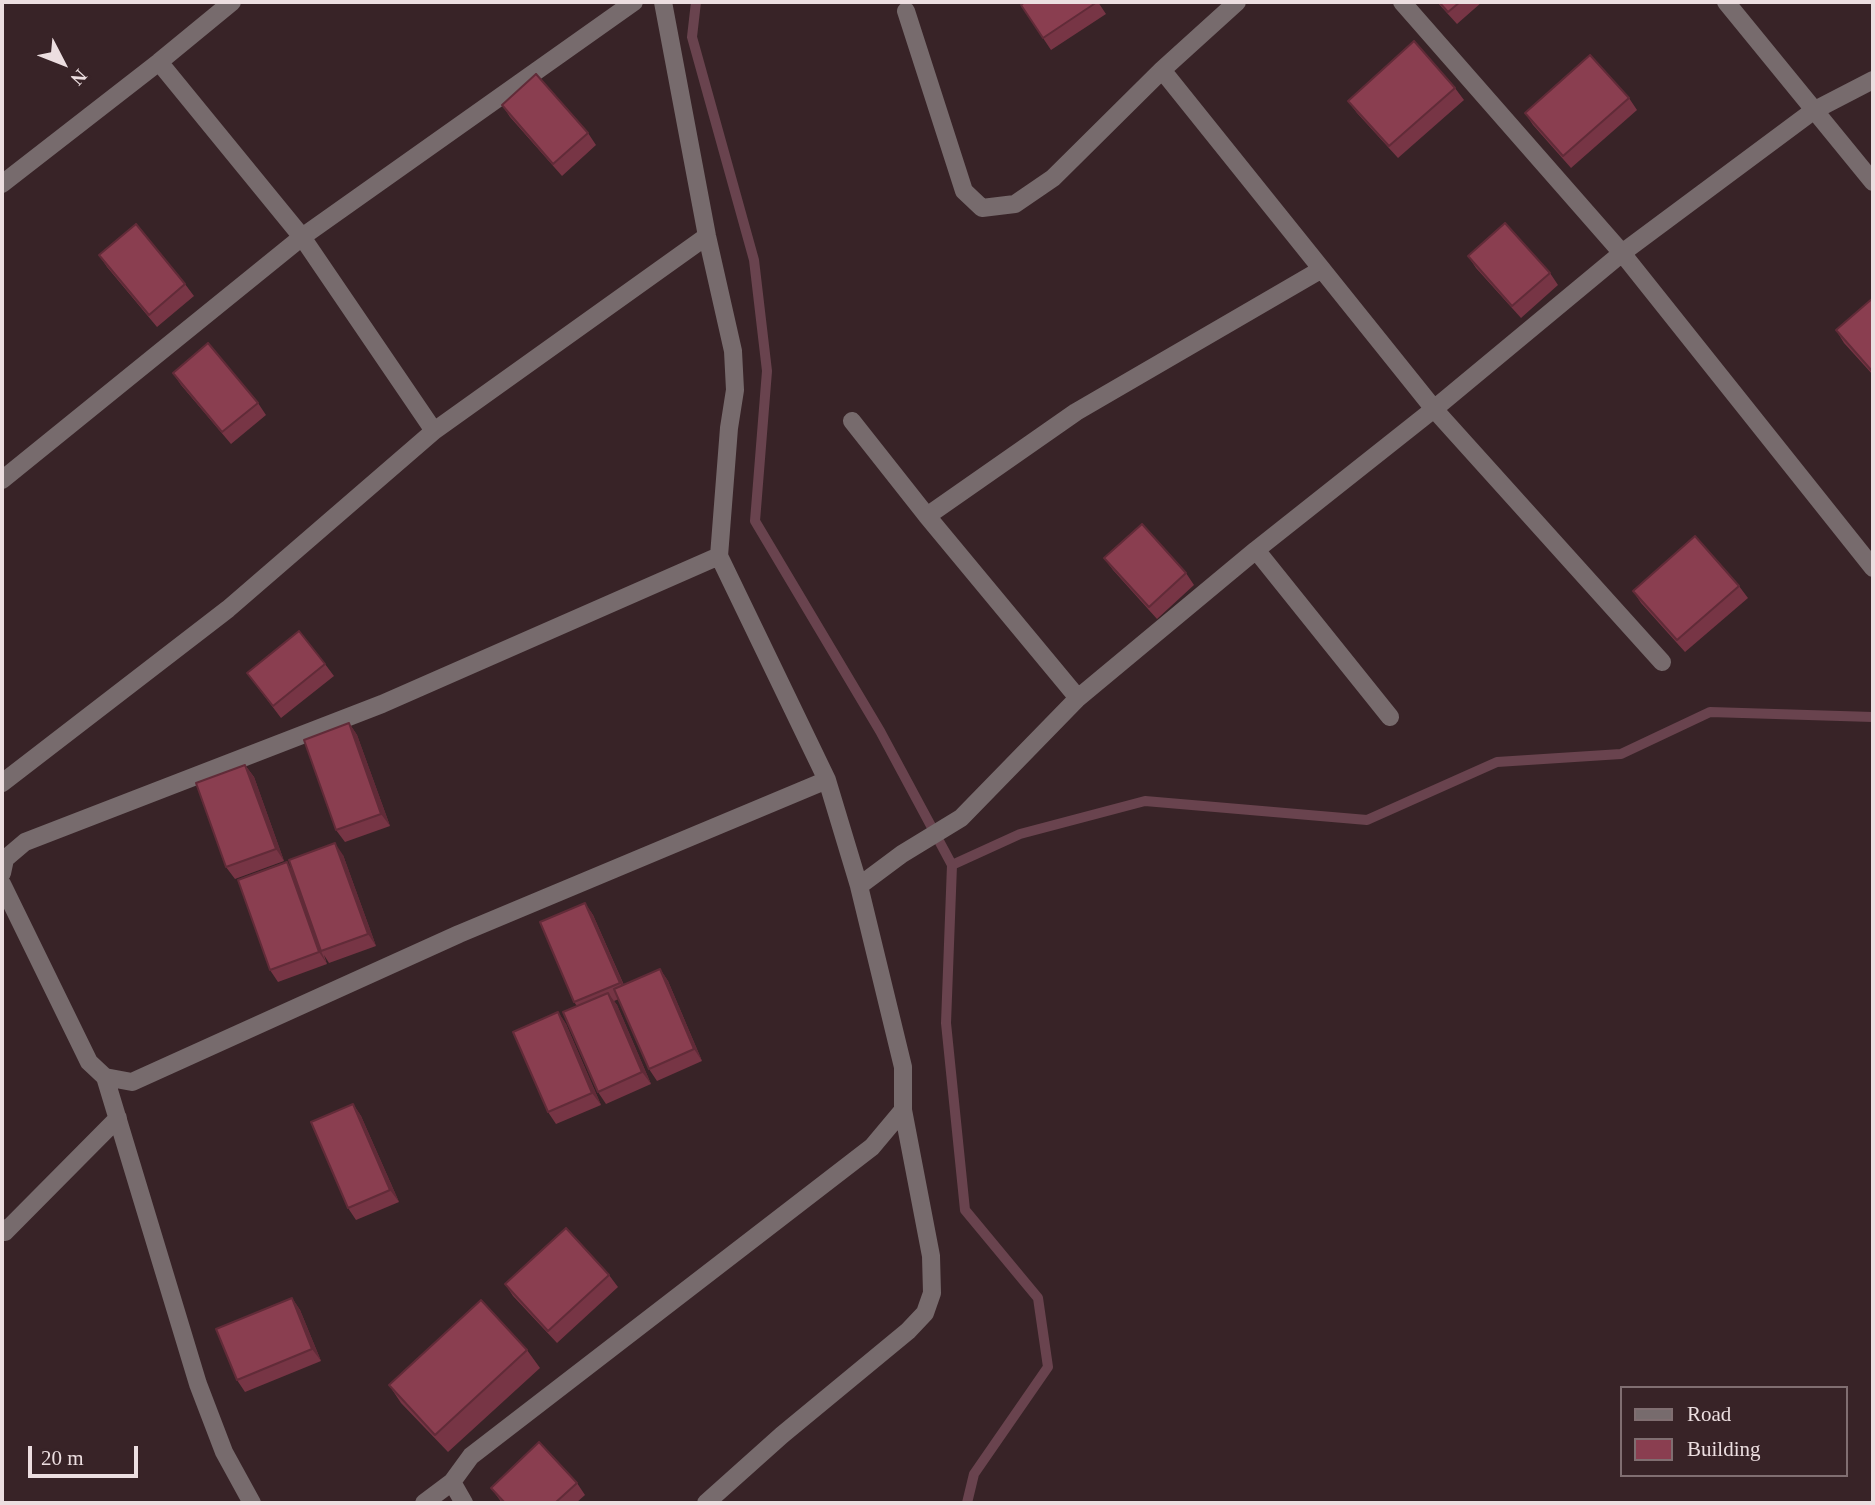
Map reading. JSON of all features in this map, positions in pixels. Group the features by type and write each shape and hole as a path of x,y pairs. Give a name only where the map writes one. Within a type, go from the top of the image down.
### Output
{"street":[{"path":"2,184 232,2"},
{"path":"2,480 302,237 634,2"},
{"path":"663,2 707,236 733,351 735,390 729,428 719,556 827,780 859,886 903,1067 903,1110 931,1256 932,1293 925,1313 908,1331 782,1435 706,1503"},
{"path":"906,11 964,191 982,208 1015,204 1053,178 1237,2"},
{"path":"1402,2 1622,253 1873,568"},
{"path":"1726,2 1873,182"},
{"path":"159,62 302,237 435,431"},
{"path":"1162,71 1434,409 1662,662"},
{"path":"859,886 902,854 961,818 1078,698 1622,253 1813,111 1873,80"},
{"path":"2,783 228,609 435,431 707,236"},
{"path":"927,516 1076,411 1322,269"},
{"path":"852,421 1078,698"},
{"path":"1256,550 1390,717"},
{"path":"2,873 5,859 24,842 382,704 719,556"},
{"path":"2,884 89,1062 106,1077 132,1082 459,934 827,780"},
{"path":"106,1077 198,1384 224,1452 252,1503"},
{"path":"424,1503 452,1482 471,1456 872,1147 903,1110"},
{"path":"2,1228 5,1232 118,1118"},
{"path":"452,1482 464,1503"}],"building":[{"path":"1025,2 1097,2 1043,38 1021,5"},
{"path":"1439,2 1460,2 1448,12"},
{"path":"1414,41 1455,88 1389,146 1348,101"},
{"path":"1590,55 1629,98 1563,156 1525,113"},
{"path":"536,74 588,133 553,164 502,105"},
{"path":"1505,223 1550,273 1512,306 1468,256"},
{"path":"136,224 185,284 149,315 99,255"},
{"path":"1873,298 1873,370 1872,371 1836,330"},
{"path":"208,343 258,403 222,432 173,373"},
{"path":"1142,524 1186,573 1149,607 1104,558"},
{"path":"1695,536 1739,586 1677,640 1633,591"},
{"path":"299,631 325,664 273,706 247,673"},
{"path":"349,723 381,814 336,830 304,740"},
{"path":"245,765 276,849 226,867 196,783"},
{"path":"335,843 368,934 321,951 289,860"},
{"path":"287,862 319,952 270,970 238,880"},
{"path":"585,903 620,983 574,1002 540,922"},
{"path":"660,969 694,1049 649,1069 614,989"},
{"path":"608,993 642,1072 598,1092 563,1012"},
{"path":"558,1012 592,1093 548,1112 513,1032"},
{"path":"353,1104 390,1190 348,1208 311,1122"},
{"path":"566,1228 609,1275 548,1331 505,1284"},
{"path":"292,1298 312,1349 237,1380 216,1329"},
{"path":"481,1300 527,1350 435,1435 389,1385"},
{"path":"539,1442 577,1483 555,1503 505,1503 491,1488"}],"waterway":[{"path":"696,2 692,37 754,260 767,371 755,521 880,731 952,865 946,1023 965,1210 1038,1298 1048,1367 974,1474 967,1503"},
{"path":"952,865 1020,834 1145,801 1367,820 1497,762 1621,754 1710,712 1873,717"}]}
